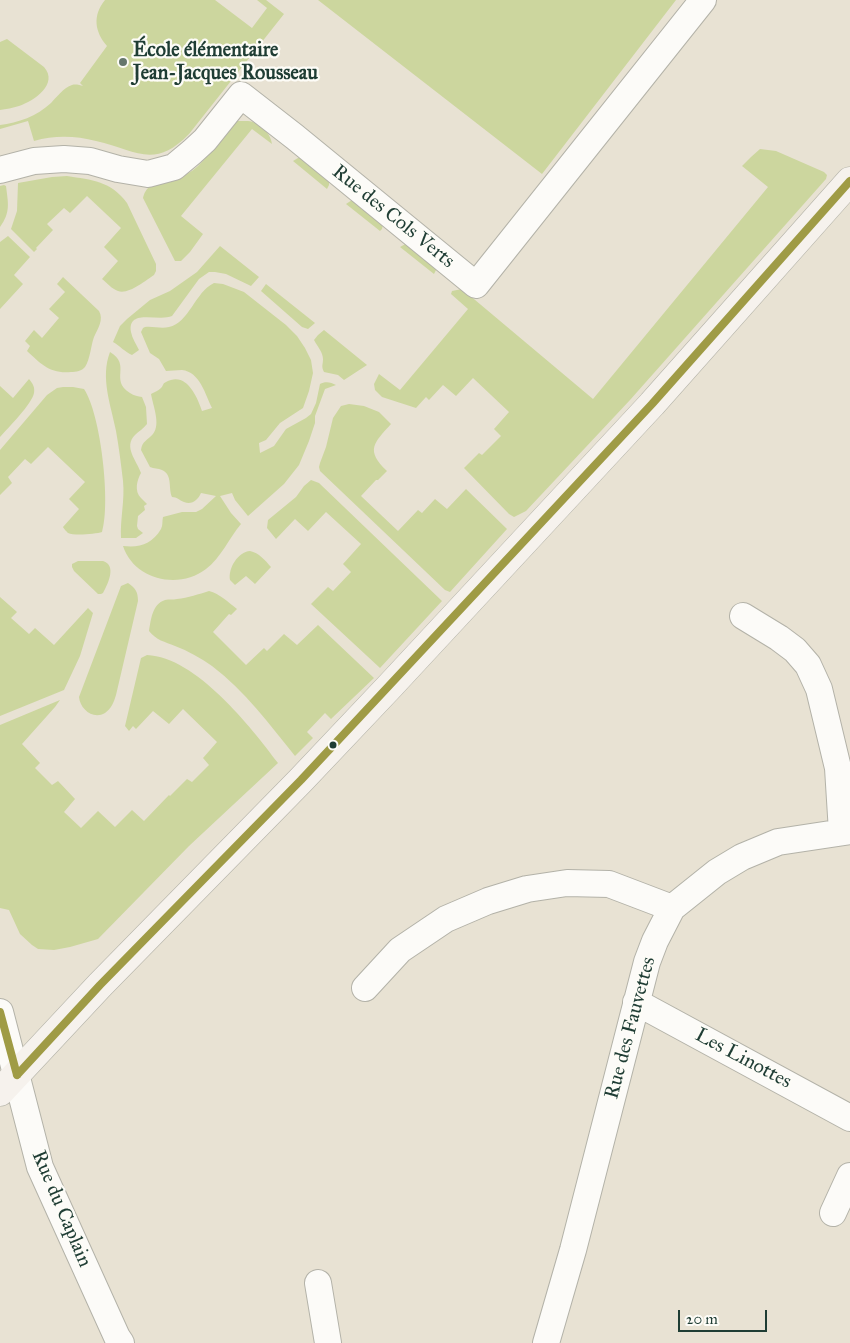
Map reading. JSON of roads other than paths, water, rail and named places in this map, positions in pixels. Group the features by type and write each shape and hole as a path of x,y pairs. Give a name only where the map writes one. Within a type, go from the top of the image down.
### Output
{"main road":[{"path":"8,1083 100,985 308,772 578,484 652,404 850,181"}],"street":[{"name":"Rue des Cols Verts","path":"0,170 34,161 64,159 90,161 118,169 148,174 174,167 205,140 241,95 476,285 704,0"},
{"path":"743,616 795,650 808,665 816,681 838,768 846,831"},
{"name":"Rue des Fauvettes","path":"546,1343 573,1250 647,962 655,941 672,908 717,872 742,857 778,842 846,831"},
{"path":"365,988 400,950 446,919 488,901 527,889 567,883 609,884 672,908"},
{"name":"Les Linottes","path":"636,1002 846,1114 850,1118"},
{"name":"Rue du Caplain","path":"0,1012 8,1083 40,1168 117,1337 122,1343"},
{"path":"833,1214 850,1176"},
{"path":"318,1283 328,1343"}],"place":[{"name":"École élémentaire Jean-Jacques Rousseau","path":"123,62"}]}
